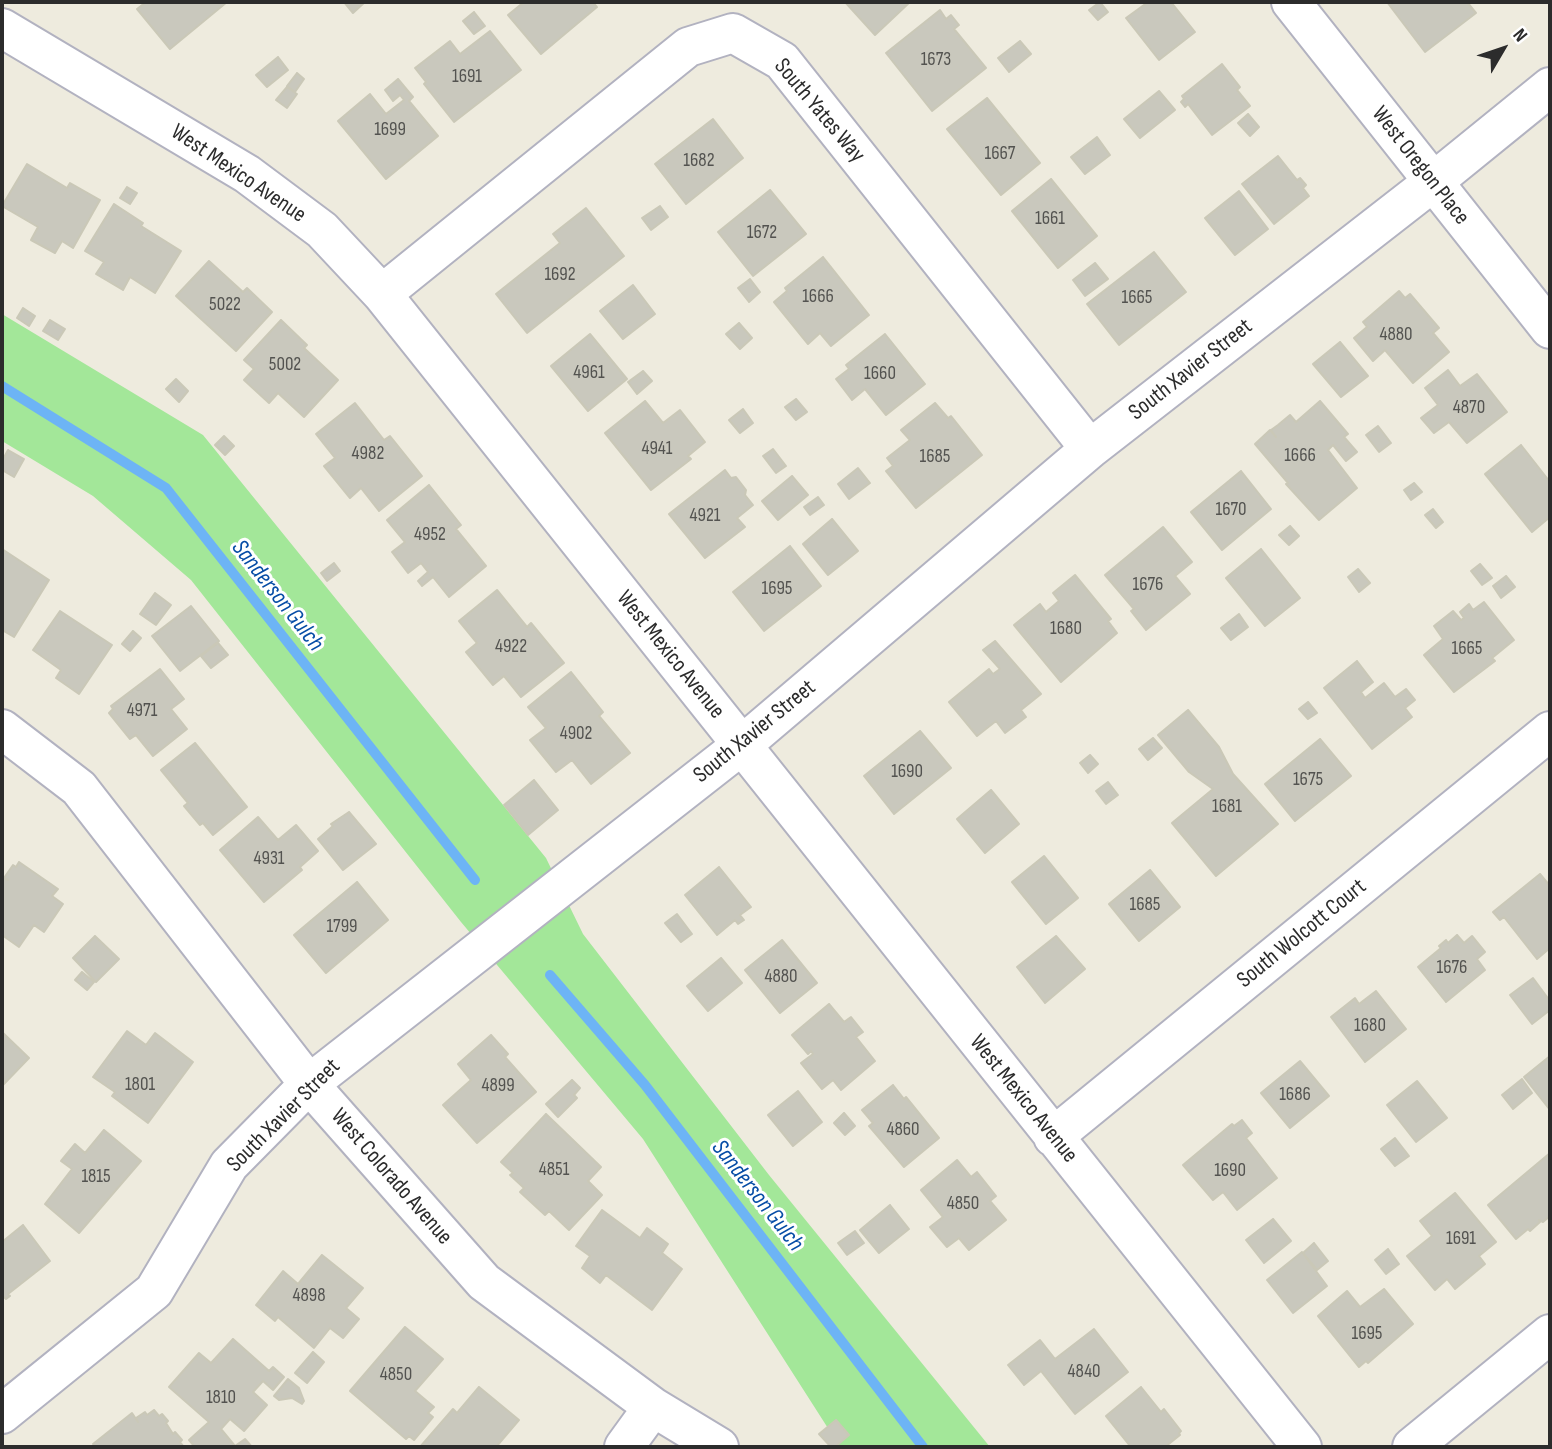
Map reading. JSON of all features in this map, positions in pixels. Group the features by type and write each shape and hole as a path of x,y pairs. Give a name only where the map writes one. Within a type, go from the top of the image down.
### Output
{"street":[{"path":"2,10 12,2"},
{"name":"West Oregon Place","path":"1291,2 1550,329"},
{"name":"West Mexico Avenue","path":"2,28 247,174 322,230 382,294 1302,1447"},
{"name":"South Yates Way","path":"382,294 688,47 733,33 782,61 1090,449"},
{"name":"South Xavier Street","path":"2,1414 153,1291 229,1165 309,1084 742,745 1090,449 1433,182 1550,87"},
{"name":"West Colorado Avenue","path":"2,729 79,788 309,1084 484,1282 653,1407 719,1447"},
{"name":"South Wolcott Court","path":"1053,1137 1550,731"},
{"path":"1412,1447 1550,1334"},
{"path":"624,1447 653,1407"}],"green space":[{"path":"2,314 203,435 546,858 583,934 769,1175 990,1447 840,1447 643,1139 461,922 191,580 93,496 2,441"}],"building":[{"path":"146,2 227,2 170,49 137,9"},
{"path":"344,2 365,2 353,13"},
{"path":"524,2 593,2 597,7 541,54 508,15"},
{"path":"845,2 910,2 875,35"},
{"path":"1100,2 1108,12 1098,20 1089,10"},
{"path":"1148,2 1171,2 1195,32 1159,60 1126,18"},
{"path":"1387,2 1467,2 1476,13 1425,52"},
{"path":"940,10 946,19 951,15 959,25 954,29 986,68 932,111 886,53"},
{"path":"474,12 485,26 474,34 463,21"},
{"path":"490,31 521,70 454,122 415,68 450,41 460,54"},
{"path":"1020,41 1031,54 1009,72 998,58"},
{"path":"278,57 288,70 267,87 256,75"},
{"path":"1222,64 1240,87 1237,90 1250,106 1212,135 1188,104 1185,107 1181,102 1184,99 1182,96"},
{"path":"297,73 304,79 295,92 287,86"},
{"path":"398,79 413,97 409,101 438,136 386,179 338,121 370,94 386,114 404,100 400,95 393,101 385,90"},
{"path":"287,87 297,94 287,108 276,100"},
{"path":"1159,91 1175,110 1140,138 1124,119"},
{"path":"987,98 1040,163 1001,195 947,129"},
{"path":"1248,114 1259,127 1250,136 1238,123"},
{"path":"713,119 743,158 686,204 655,164"},
{"path":"1097,137 1110,155 1085,174 1071,157"},
{"path":"1278,156 1297,180 1300,178 1306,185 1303,188 1309,196 1274,224 1242,184"},
{"path":"27,164 67,188 70,183 100,200 73,248 62,241 55,253 31,240 38,227 2,206"},
{"path":"1051,179 1097,236 1058,268 1012,211"},
{"path":"127,187 137,193 130,204 120,198"},
{"path":"770,190 806,234 753,276 718,232"},
{"path":"1239,191 1268,229 1235,255 1205,218"},
{"path":"114,204 143,223 141,226 181,251 155,293 130,277 123,290 96,274 104,262 85,251"},
{"path":"660,206 668,217 651,230 642,218"},
{"path":"586,208 624,256 527,333 496,294 560,243 553,234"},
{"path":"1154,252 1186,292 1119,345 1087,304"},
{"path":"823,257 869,315 831,346 820,333 808,344 774,302 787,291 785,288"},
{"path":"209,261 243,292 247,288 272,312 236,351 176,296"},
{"path":"1095,263 1108,279 1085,296 1073,280"},
{"path":"750,279 760,292 749,302 738,288"},
{"path":"633,285 655,314 623,339 600,311"},
{"path":"1399,291 1405,298 1410,294 1439,328 1433,333 1449,352 1413,383 1385,350 1373,361 1354,338 1367,327 1363,322"},
{"path":"23,308 35,316 29,326 17,318"},
{"path":"50,320 65,329 58,340 43,331"},
{"path":"281,320 307,345 304,348 338,380 304,417 278,393 269,403 244,380 254,369 244,360"},
{"path":"739,323 752,338 740,349 726,334"},
{"path":"590,334 627,379 588,411 551,366"},
{"path":"885,334 925,384 886,415 865,389 852,400 836,379 849,369 846,365"},
{"path":"1340,342 1368,376 1341,397 1313,364"},
{"path":"1448,370 1460,386 1477,374 1507,412 1467,443 1449,422 1434,433 1421,418 1438,405 1425,388"},
{"path":"643,371 652,381 637,394 628,382"},
{"path":"176,379 188,391 179,402 166,389"},
{"path":"796,399 807,412 796,420 785,407"},
{"path":"645,401 663,423 680,410 705,442 688,456 691,459 651,490 605,433"},
{"path":"1320,401 1348,434 1344,437 1357,452 1346,461 1333,445 1328,450 1357,488 1319,520 1255,444 1270,430 1276,437 1271,430 1290,415 1296,422"},
{"path":"355,403 384,440 390,436 422,476 379,511 361,488 350,498 324,466 335,458 316,434"},
{"path":"935,403 948,418 951,416 982,455 916,508 886,471 893,466 887,458 910,440 901,430"},
{"path":"743,409 753,423 740,433 729,420"},
{"path":"1378,426 1391,443 1379,452 1366,435"},
{"path":"224,436 234,446 225,455 215,445"},
{"path":"1521,445 1550,482 1550,517 1532,532 1485,474"},
{"path":"773,449 786,466 776,473 763,456"},
{"path":"8,450 24,459 14,477 2,470 2,461"},
{"path":"858,468 870,483 849,499 838,484"},
{"path":"725,470 731,478 736,477 753,505 737,518 745,527 705,558 669,514"},
{"path":"1241,471 1271,509 1222,550 1191,512"},
{"path":"792,476 808,495 778,520 762,501"},
{"path":"1414,483 1422,492 1411,500 1404,490"},
{"path":"429,485 461,525 456,529 486,566 449,597 433,577 422,586 418,581 428,572 421,563 408,573 392,552 405,542 387,520"},
{"path":"818,497 824,505 810,515 804,507"},
{"path":"1433,509 1443,522 1436,528 1425,515"},
{"path":"832,519 858,551 828,575 803,544"},
{"path":"1290,526 1299,536 1289,545 1279,535"},
{"path":"1163,527 1192,562 1175,576 1190,594 1146,630 1131,611 1134,609 1105,575"},
{"path":"790,546 821,586 764,631 733,592"},
{"path":"2,549 49,580 14,637 2,630"},
{"path":"1261,549 1300,598 1265,626 1226,578"},
{"path":"334,563 340,571 327,581 321,573"},
{"path":"1480,564 1492,578 1482,585 1471,571"},
{"path":"1358,569 1370,583 1359,592 1348,577"},
{"path":"1075,575 1111,619 1108,621 1117,633 1061,682 1014,625 1040,604 1046,612 1059,601 1053,593"},
{"path":"1506,576 1515,587 1501,598 1493,586"},
{"path":"497,590 527,627 531,623 564,663 521,697 504,676 493,685 466,652 477,643 459,621"},
{"path":"155,593 171,605 156,625 140,614"},
{"path":"1484,602 1514,640 1492,658 1495,661 1454,692 1424,655 1443,639 1434,626 1453,611 1461,620 1464,618 1460,612 1469,604 1473,610"},
{"path":"191,606 219,641 180,671 152,636"},
{"path":"60,611 112,645 79,694 56,678 61,670 33,650"},
{"path":"1239,614 1248,627 1231,640 1221,628"},
{"path":"133,631 141,638 130,651 122,644"},
{"path":"995,641 1041,694 1021,710 1026,717 1005,733 996,721 977,736 949,702 989,669 993,674 1000,669 983,650"},
{"path":"218,643 228,655 211,668 201,656"},
{"path":"1357,661 1373,682 1361,692 1365,698 1384,683 1395,697 1406,689 1415,700 1405,708 1412,717 1372,749 1324,688"},
{"path":"160,669 184,699 171,709 187,729 153,756 136,735 130,739 109,713 113,709 111,706"},
{"path":"571,672 603,712 599,716 630,753 591,784 572,760 556,772 530,740 546,728 528,707"},
{"path":"1308,702 1317,713 1308,719 1299,709"},
{"path":"1188,710 1219,747 1233,774 1278,824 1216,876 1172,823 1213,789 1189,772 1158,735"},
{"path":"920,731 951,768 894,814 864,776"},
{"path":"1153,738 1162,748 1148,760 1139,749"},
{"path":"1320,739 1351,776 1295,821 1265,784"},
{"path":"195,743 247,807 213,835 203,823 200,825 184,806 188,803 161,770"},
{"path":"1090,755 1098,764 1088,773 1080,763"},
{"path":"534,780 558,810 528,835 504,805"},
{"path":"1108,782 1118,795 1106,804 1096,791"},
{"path":"991,790 1019,824 985,853 957,819"},
{"path":"349,812 376,844 343,870 318,839 333,826 331,824"},
{"path":"258,817 278,840 296,825 318,851 300,867 302,870 264,902 220,850"},
{"path":"1044,856 1078,898 1046,924 1012,882"},
{"path":"19,862 58,889 52,896 63,904 44,932 34,925 19,947 2,935 2,877 4,878 13,865 16,867"},
{"path":"719,867 751,907 740,915 744,920 738,924 735,920 717,935 685,895"},
{"path":"1150,870 1180,907 1139,941 1109,904"},
{"path":"1540,874 1550,886 1550,948 1537,959 1504,917 1500,920 1493,912"},
{"path":"357,882 388,920 326,973 294,935"},
{"path":"677,914 692,934 681,942 665,923"},
{"path":"1457,935 1464,943 1472,936 1485,952 1477,959 1485,970 1446,1002 1418,967 1441,948 1439,946 1446,940 1448,943"},
{"path":"95,936 119,959 96,982 73,958"},
{"path":"1056,936 1085,969 1045,1003 1017,967"},
{"path":"782,940 817,983 780,1013 745,970"},
{"path":"721,958 742,983 708,1011 687,986"},
{"path":"82,972 94,982 87,990 75,980"},
{"path":"1533,978 1550,1001 1550,1010 1532,1024 1510,995"},
{"path":"1376,991 1406,1029 1365,1062 1331,1017 1355,998 1359,1004"},
{"path":"829,1004 844,1022 851,1017 863,1032 856,1037 875,1061 841,1090 833,1080 822,1089 801,1063 813,1054 811,1051 808,1054 792,1035"},
{"path":"127,1031 146,1045 155,1033 193,1062 148,1123 112,1096 115,1092 93,1077"},
{"path":"2,1032 29,1058 2,1086"},
{"path":"491,1035 508,1054 505,1057 536,1092 477,1143 443,1105 471,1080 458,1064"},
{"path":"1550,1056 1550,1110 1524,1077"},
{"path":"1300,1061 1329,1096 1290,1128 1261,1093"},
{"path":"1522,1079 1532,1093 1513,1109 1502,1095"},
{"path":"572,1080 580,1088 574,1095 577,1098 558,1117 546,1104"},
{"path":"1417,1081 1447,1118 1416,1142 1387,1105"},
{"path":"893,1085 939,1138 904,1167 869,1126 873,1123 862,1110"},
{"path":"798,1091 822,1122 793,1146 768,1115"},
{"path":"844,1113 855,1126 845,1135 834,1123"},
{"path":"546,1114 601,1167 588,1181 602,1195 569,1230 549,1211 545,1215 520,1192 524,1188 501,1162"},
{"path":"1242,1120 1252,1133 1246,1138 1277,1178 1237,1210 1223,1192 1213,1200 1183,1165 1232,1124 1234,1126"},
{"path":"104,1130 141,1161 79,1233 45,1204 72,1169 61,1161 75,1144 85,1153"},
{"path":"1395,1138 1409,1156 1395,1166 1381,1149"},
{"path":"1550,1153 1550,1216 1543,1222 1539,1220 1530,1231 1528,1229 1516,1239 1488,1205"},
{"path":"957,1160 971,1177 977,1172 996,1196 990,1201 1006,1220 969,1250 959,1238 947,1247 930,1227 943,1217 921,1190"},
{"path":"1455,1193 1496,1242 1479,1256 1485,1264 1455,1289 1447,1279 1435,1290 1407,1256 1432,1236 1420,1221"},
{"path":"890,1205 909,1229 879,1253 860,1230"},
{"path":"602,1210 640,1238 647,1228 668,1244 662,1253 682,1269 652,1310 606,1275 600,1283 582,1268 590,1256 576,1246"},
{"path":"1273,1219 1291,1241 1264,1263 1246,1240"},
{"path":"23,1225 50,1261 8,1294 10,1296 2,1299 2,1242"},
{"path":"855,1231 864,1243 847,1255 838,1243"},
{"path":"1314,1243 1328,1261 1317,1270 1303,1253"},
{"path":"1388,1249 1399,1264 1386,1274 1375,1260"},
{"path":"1302,1252 1327,1286 1293,1313 1267,1280"},
{"path":"322,1255 363,1288 346,1308 359,1319 343,1338 330,1328 314,1348 278,1317 275,1321 256,1305 283,1271 298,1284"},
{"path":"1384,1289 1413,1324 1368,1363 1366,1361 1359,1367 1318,1316 1347,1291 1360,1307"},
{"path":"405,1327 443,1359 415,1391 434,1407 428,1413 433,1417 414,1440 409,1436 406,1439 350,1391"},
{"path":"1094,1329 1128,1372 1075,1414 1041,1371 1024,1385 1008,1365 1040,1340 1055,1359"},
{"path":"233,1339 269,1371 273,1367 284,1377 273,1390 263,1381 253,1392 267,1405 244,1431 230,1419 221,1429 235,1446 245,1439 252,1447 195,1447 189,1440 209,1422 169,1387 199,1353 211,1363"},
{"path":"313,1352 324,1362 307,1383 295,1373"},
{"path":"288,1379 299,1388 304,1401 302,1404 292,1398 279,1400 274,1396"},
{"path":"479,1387 519,1420 496,1447 420,1447 453,1409 457,1413"},
{"path":"1141,1387 1161,1412 1164,1409 1181,1431 1180,1435 1165,1447 1131,1447 1106,1416"},
{"path":"154,1410 168,1421 166,1423 173,1434 175,1432 182,1440 180,1442 184,1447 95,1447 93,1444 132,1413 138,1422 136,1418"},
{"path":"836,1420 849,1435 835,1447 831,1447 819,1434"}],"waterway":[{"name":"Sanderson Gulch","path":"2,386 166,488 475,880"},
{"name":"Sanderson Gulch","path":"550,975 645,1085 923,1447"}]}
